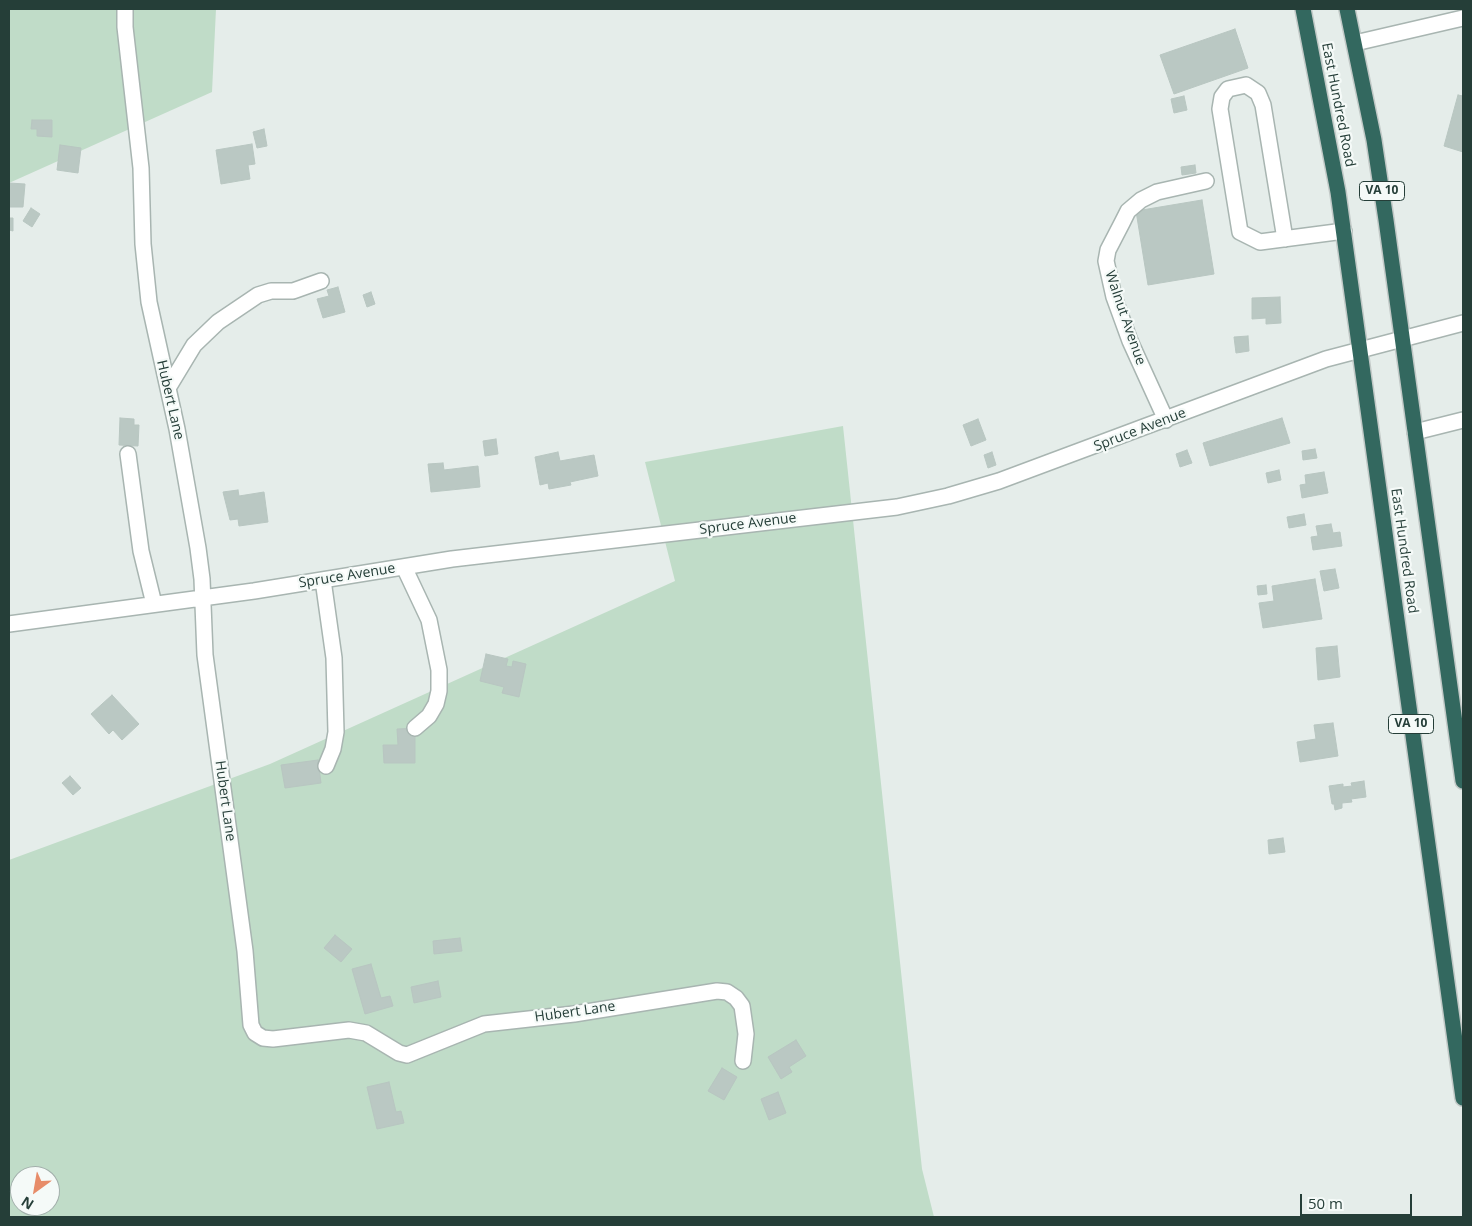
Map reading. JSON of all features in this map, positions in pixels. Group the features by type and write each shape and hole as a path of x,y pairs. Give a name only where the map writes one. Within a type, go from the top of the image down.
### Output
{"highway":[{"name":"East Hundred Road","path":"1303,9 1344,231 1458,1021 1463,1098"},
{"name":"East Hundred Road","path":"1347,9 1374,140 1463,781"}],"street":[{"name":"Hubert Lane","path":"125,9 125,27 141,168 143,244 149,302 177,429 198,548 205,655 245,951 251,1025 256,1033 263,1038 273,1039 349,1030 366,1033 399,1053 407,1055 484,1024 574,1014 717,991 727,992 736,998 742,1006 746,1034 743,1061"},
{"path":"1355,43 1463,18"},
{"path":"1285,239 1262,105 1258,93 1246,85 1228,89 1222,97 1220,109 1240,232 1260,242 1285,239 1344,231"},
{"name":"Walnut Avenue","path":"1166,420 1130,341 1114,298 1106,262 1108,250 1128,211 1141,200 1157,192 1206,181"},
{"path":"168,388 194,345 218,322 258,295 271,291 294,291 320,281"},
{"name":"Spruce Avenue","path":"9,624 202,598 404,567 897,507 948,496 999,481 1326,359 1463,323"},
{"path":"1415,432 1463,420"},
{"path":"128,454 140,542 154,604"},
{"path":"404,567 429,620 439,670 439,691 436,704 429,716 414,728"},
{"path":"323,580 334,658 336,732 333,749 326,766"}],"green space":[{"path":"9,9 216,9 212,92 9,183"},
{"path":"843,426 922,1169 934,1217 9,1217 9,860 270,764 675,581 645,462"}],"building":[{"path":"1235,29 1248,68 1174,94 1160,55"},
{"path":"1458,95 1463,96 1463,152 1444,146"},
{"path":"1184,96 1187,110 1174,113 1171,99"},
{"path":"32,120 52,120 52,137 37,136 37,129 31,129"},
{"path":"264,129 267,146 257,148 253,132"},
{"path":"252,144 255,164 248,165 250,179 221,184 216,150"},
{"path":"60,145 81,148 78,173 57,170"},
{"path":"1195,165 1196,173 1182,175 1181,167"},
{"path":"9,183 25,184 23,207 9,207"},
{"path":"1202,200 1214,274 1148,285 1136,211"},
{"path":"31,208 40,214 32,227 23,221"},
{"path":"9,218 13,218 13,231 9,230"},
{"path":"338,287 345,312 323,318 317,299 329,296 327,290"},
{"path":"371,292 375,304 367,307 363,295"},
{"path":"1280,297 1281,323 1266,324 1266,318 1252,319 1252,298"},
{"path":"1248,336 1249,351 1236,353 1234,337"},
{"path":"120,418 134,419 134,425 139,425 138,446 119,445"},
{"path":"1282,418 1290,443 1210,466 1203,443"},
{"path":"978,419 986,440 971,446 963,425"},
{"path":"496,439 498,454 485,456 483,441"},
{"path":"1315,449 1317,458 1303,460 1302,451"},
{"path":"1187,450 1192,463 1180,467 1176,454"},
{"path":"558,452 560,461 594,455 598,476 570,482 571,485 549,489 548,483 540,485 535,457"},
{"path":"992,452 996,465 988,468 984,455"},
{"path":"443,463 444,470 478,466 480,487 431,492 428,464"},
{"path":"1279,470 1281,480 1268,483 1266,473"},
{"path":"1324,472 1328,493 1302,498 1300,485 1306,484 1305,475"},
{"path":"238,490 239,496 264,492 268,522 239,526 238,519 230,520 223,492"},
{"path":"1304,514 1306,525 1289,528 1287,517"},
{"path":"1331,524 1333,533 1340,532 1342,546 1313,550 1311,537 1318,536 1316,526"},
{"path":"1335,569 1339,588 1324,591 1320,571"},
{"path":"1315,579 1322,619 1263,628 1259,603 1274,601 1272,586"},
{"path":"1266,585 1267,594 1258,595 1257,586"},
{"path":"1337,646 1340,677 1318,680 1316,648"},
{"path":"486,654 508,659 506,666 512,667 513,661 526,664 519,697 502,693 504,687 480,681"},
{"path":"112,695 139,724 122,740 113,730 109,734 91,714"},
{"path":"1333,723 1338,756 1300,762 1297,742 1316,739 1314,725"},
{"path":"419,728 419,735 415,735 415,763 384,763 383,745 398,745 397,729"},
{"path":"318,760 321,783 285,788 281,765"},
{"path":"70,776 81,788 73,795 62,783"},
{"path":"1364,781 1366,797 1351,799 1352,802 1342,803 1342,808 1335,810 1329,786 1343,784 1343,787 1352,786 1351,783"},
{"path":"1283,838 1285,852 1269,854 1268,840"},
{"path":"335,935 352,949 341,962 324,948"},
{"path":"460,938 462,951 434,954 433,941"},
{"path":"371,964 381,998 390,996 393,1006 365,1014 352,969"},
{"path":"438,981 441,997 414,1003 411,987"},
{"path":"796,1040 806,1056 789,1067 792,1072 781,1079 768,1057"},
{"path":"722,1068 737,1077 724,1100 708,1091"},
{"path":"389,1082 396,1112 401,1111 404,1123 377,1129 367,1087"},
{"path":"778,1092 786,1113 769,1120 761,1099"}]}
